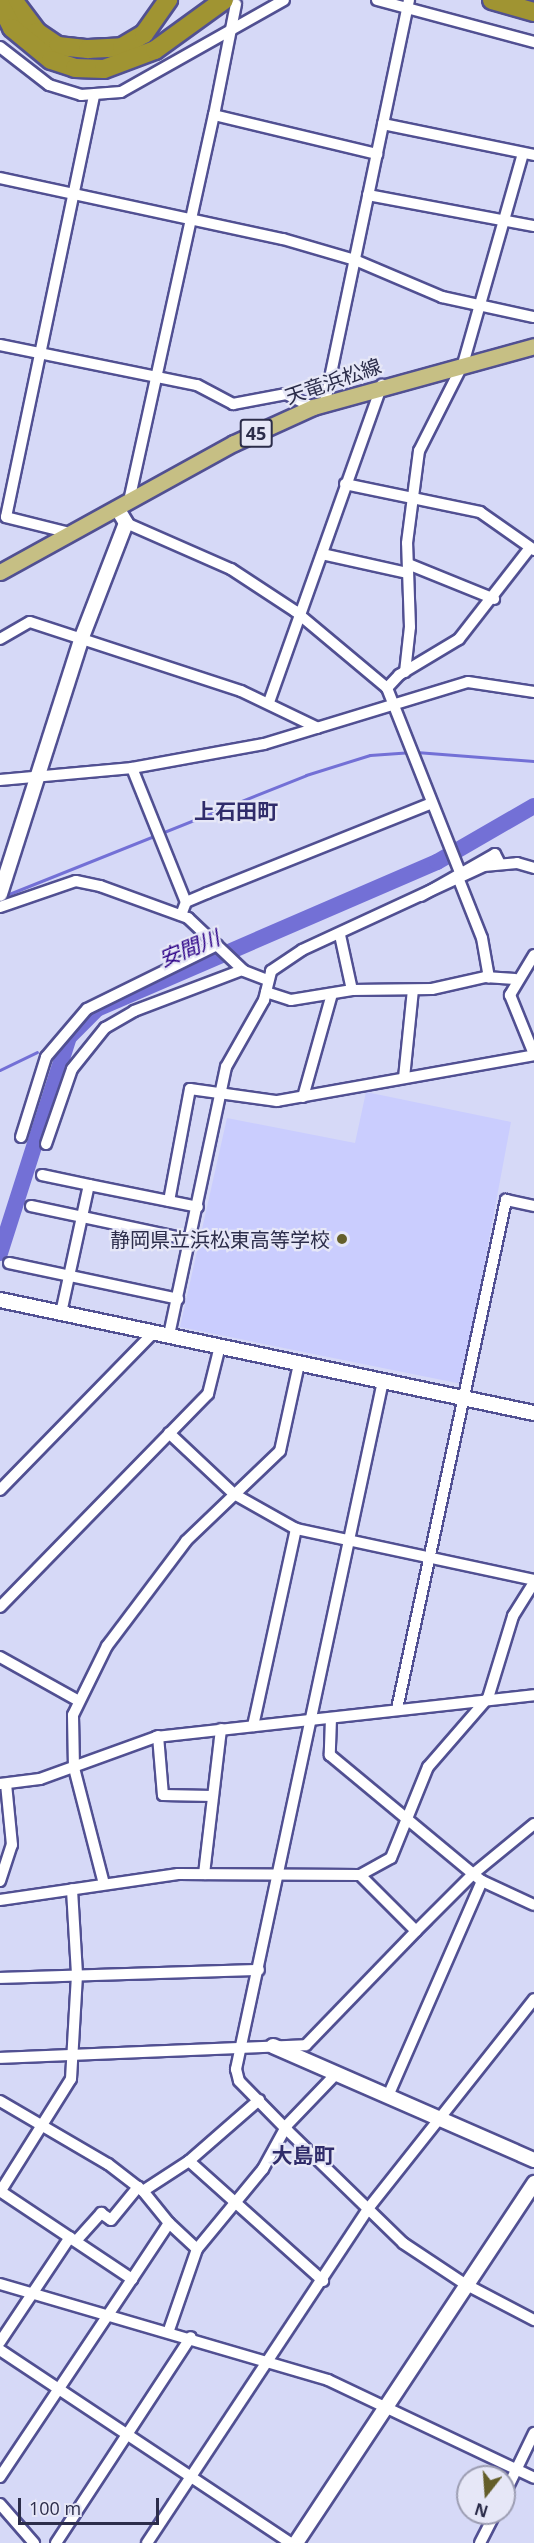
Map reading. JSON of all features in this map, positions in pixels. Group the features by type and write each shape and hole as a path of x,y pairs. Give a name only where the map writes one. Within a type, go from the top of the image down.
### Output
{"highway":[{"path":"13,0 37,32 58,46 88,49 122,47 144,34 168,0"},
{"path":"492,0 534,10"},
{"path":"510,0 534,10"},
{"path":"0,4 12,28 51,60 75,68 104,69 155,50 230,2"}],"main road":[{"name":"天竜浜松線","path":"4,566 319,404 382,385 534,346"}],"street":[{"path":"0,47 49,85 94,95 121,92 153,78 233,26 284,0"},
{"path":"376,0 409,2 534,42"},
{"path":"0,893 82,637 126,524 123,504 158,377 190,218 233,26 230,2"},
{"path":"0,345 210,389 233,404 286,394 319,404 355,260 409,2"},
{"path":"70,533 6,517 94,95"},
{"path":"214,115 377,154"},
{"path":"384,124 529,154 505,221 463,364 419,451 408,569 405,672"},
{"path":"0,178 190,218 355,260 413,287 479,307 534,317"},
{"path":"368,195 534,226"},
{"path":"268,702 301,616 345,484 382,385"},
{"path":"345,484 480,512 532,549 494,599 459,639 405,672 387,688"},
{"path":"126,524 202,553 301,616 387,688 398,705 430,804 482,938 489,977"},
{"path":"322,554 408,569 494,599"},
{"path":"0,639 30,622 82,637 268,702 318,728"},
{"path":"0,780 132,768 318,728 468,682 534,692"},
{"path":"132,768 186,902 181,915"},
{"path":"186,902 430,804"},
{"path":"170,1335 221,1095 233,1052 266,993 268,980 282,961 418,901 458,873 499,862 534,868"},
{"path":"0,907 76,881 181,915 218,945 242,969 268,980"},
{"path":"340,935 352,990"},
{"path":"21,1137 46,1057 87,1009 218,945"},
{"path":"169,1201 190,1089 277,1101 534,1054 526,1028 511,1009 515,979 534,955"},
{"path":"46,1144 62,1089 87,1044 134,1011 242,969"},
{"path":"266,993 291,1000 352,990 413,990 489,977 515,979"},
{"path":"404,1078 413,990"},
{"path":"303,1097 332,994"},
{"path":"42,1174 198,1208"},
{"path":"61,1313 89,1185"},
{"path":"397,1709 506,1200 534,1206"},
{"path":"31,1206 191,1240"},
{"path":"9,1263 178,1299"},
{"path":"0,1300 534,1413"},
{"path":"0,1490 154,1332"},
{"path":"0,1607 208,1394 220,1347"},
{"path":"104,1884 74,1768 73,1715 119,1628 186,1541 280,1451 299,1364"},
{"path":"383,1381 241,2047 239,2081 367,2210 403,2243 465,2284 534,2320"},
{"path":"0,1900 104,1884 204,1874 360,1875 391,1858 428,1767 488,1698 513,1616 534,1581 296,1529 234,1494 169,1433"},
{"path":"253,1726 296,1529"},
{"path":"0,1657 79,1701"},
{"path":"0,1881 12,1845 3,1784 74,1768 158,1736 533,1694"},
{"path":"332,1718 330,1755 409,1816 482,1881 534,1905"},
{"path":"204,1874 221,1729"},
{"path":"158,1736 164,1795 213,1796"},
{"path":"0,2058 306,2045 473,1874 534,1824"},
{"path":"360,1875 416,1931"},
{"path":"388,2096 482,1881"},
{"path":"72,1889 77,1974 73,2056 68,2089 47,2124 0,2191 132,2278"},
{"path":"0,1978 259,1970"},
{"path":"147,2543 367,2210 440,2121 534,1999"},
{"path":"273,2046 335,2076 388,2096 440,2121 534,2160"},
{"path":"169,2331 197,2249 236,2206 288,2131 287,2125 335,2076"},
{"path":"0,2342 73,2239 101,2213 111,2220 141,2189 189,2161 259,2100"},
{"path":"0,2101 47,2124 141,2189 170,2223 197,2249"},
{"path":"189,2161 236,2206 322,2281"},
{"path":"296,2543 465,2284 534,2183"},
{"path":"0,2477 111,2315 132,2278 170,2223"},
{"path":"0,2284 270,2360 385,2407 508,2465"},
{"path":"56,2543 191,2337"},
{"path":"0,2350 291,2543"},
{"path":"534,2433 516,2469 534,2478"},
{"path":"0,2504 34,2543"},
{"path":"480,2543 489,2525"}],"shaded area":[{"path":"366,1092 511,1122 462,1384 180,1327 227,1118 355,1143"}],"waterway":[{"path":"4,896 306,775 370,755 409,752"},
{"path":"416,752 534,761"},
{"name":"安間川","path":"0,1253 69,1037 97,1009 437,862 534,806"},
{"path":"0,1070 37,1052"},
{"path":"408,1947 431,1924"}],"place":[{"name":"静岡県立浜松東高等学校","path":"342,1239"}],"district":[{"name":"上石田町","path":"236,811"},
{"name":"大島町","path":"303,2155"}]}
